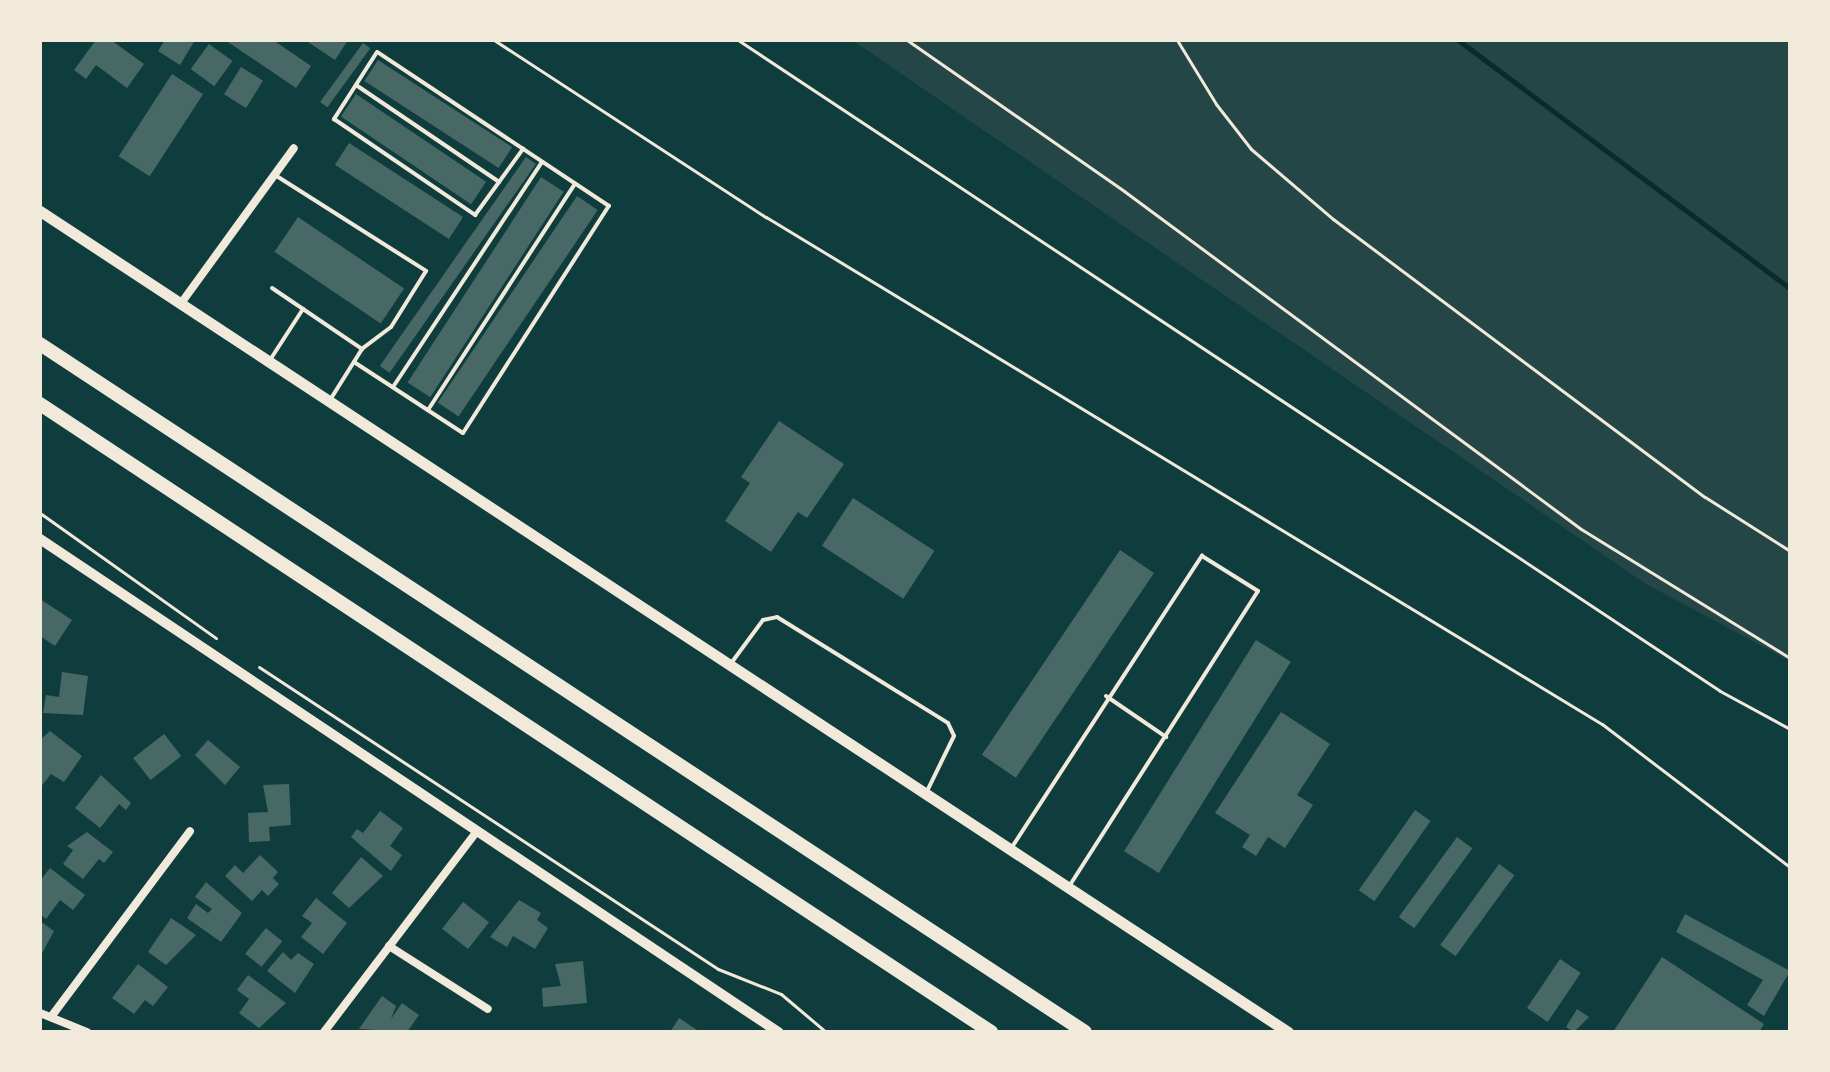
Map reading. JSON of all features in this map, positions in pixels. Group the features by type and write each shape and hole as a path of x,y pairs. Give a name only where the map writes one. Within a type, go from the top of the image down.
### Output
{"highway":[{"path":"40,344 1085,1032"},
{"path":"40,404 991,1032"}],"main road":[{"path":"40,211 1288,1032"}],"street":[{"path":"182,302 294,148"},
{"path":"40,539 762,1028 778,1032"},
{"path":"51,1017 190,831"},
{"path":"324,1032 475,834"},
{"path":"389,946 488,1009"},
{"path":"40,1013 87,1032"}],"lane":[{"path":"354,362 463,433 609,206 377,52 334,119 475,215 523,149"},
{"path":"356,85 499,182"},
{"path":"393,387 542,162"},
{"path":"274,175 426,271 391,327 362,349 330,400"},
{"path":"428,410 575,184"},
{"path":"272,288 362,349"},
{"path":"270,360 303,309"},
{"path":"1011,849 1106,696 1202,556 1258,591 1069,887"},
{"path":"731,664 763,620 777,617 948,723 954,736 926,793"},
{"path":"1106,696 1166,737"}],"path":[{"path":"494,40 766,217 1602,724 1790,867"},
{"path":"738,40 1720,691 1790,729"},
{"path":"907,40 1137,200 1581,529 1790,658"},
{"path":"1177,40 1216,104 1251,149 1333,219 1705,497 1790,551"},
{"path":"40,513 221,642"},
{"path":"257,665 718,969 781,994 826,1032"}],"shaded area":[{"path":"852,40 1790,40 1790,661 1646,584"}],"building":[{"path":"96,40 111,40 144,64 127,88 96,65 86,79 74,70"},
{"path":"165,40 195,40 180,65 158,51"},
{"path":"225,40 273,40 311,66 296,88"},
{"path":"305,40 348,40 335,60"},
{"path":"363,43 370,48 327,107 320,102"},
{"path":"209,44 232,61 214,86 191,69"},
{"path":"378,60 512,147 499,168 364,81"},
{"path":"241,67 263,81 246,108 224,94"},
{"path":"172,74 203,94 150,176 119,156"},
{"path":"356,94 486,182 471,204 341,116"},
{"path":"349,143 463,217 449,239 335,165"},
{"path":"526,157 536,164 390,373 380,366"},
{"path":"541,177 564,192 430,397 408,382"},
{"path":"577,196 598,210 458,416 438,402"},
{"path":"298,217 404,289 381,323 275,252"},
{"path":"779,421 844,464 807,518 798,512 771,552 725,521 750,483 741,477"},
{"path":"853,498 934,551 903,599 822,546"},
{"path":"1120,550 1154,573 1016,778 982,755"},
{"path":"40,599 72,620 55,646 40,636"},
{"path":"1256,640 1291,662 1159,873 1124,851"},
{"path":"62,672 88,676 83,715 43,713 46,695 59,697"},
{"path":"1281,712 1330,744 1297,795 1313,805 1285,848 1268,837 1256,856 1242,847 1250,835 1215,813"},
{"path":"50,731 82,756 64,782 51,774 40,788 40,740"},
{"path":"164,734 181,756 151,780 133,758"},
{"path":"208,740 240,767 225,785 195,755"},
{"path":"101,775 131,803 126,810 119,804 100,828 75,808"},
{"path":"289,784 291,825 269,827 270,841 249,842 248,813 268,812 263,785"},
{"path":"1415,810 1431,821 1374,901 1359,890"},
{"path":"380,811 403,828 390,846 402,855 391,871 351,837 357,829 363,833"},
{"path":"87,832 113,852 104,863 99,859 83,879 63,864 73,850 67,846"},
{"path":"1457,837 1472,848 1414,928 1399,917"},
{"path":"260,855 278,872 273,878 279,884 268,896 262,890 252,901 225,876 235,865 243,873"},
{"path":"361,857 383,876 349,908 332,893"},
{"path":"1499,864 1514,875 1456,956 1440,945"},
{"path":"50,868 85,895 73,910 60,900 46,919 40,914 40,881"},
{"path":"206,882 242,913 221,942 187,918 196,904 208,913 212,909 195,897"},
{"path":"316,898 347,923 323,954 301,937 312,923 302,916"},
{"path":"519,900 541,913 537,920 548,928 535,949 513,936 507,947 490,937"},
{"path":"463,902 489,922 468,949 442,929"},
{"path":"1685,914 1790,971 1764,1016 1747,1005 1763,980 1676,932"},
{"path":"171,918 196,935 166,965 148,952"},
{"path":"40,921 54,931 40,957"},
{"path":"266,928 282,941 262,967 245,954"},
{"path":"283,952 291,960 298,953 314,964 295,993 267,971"},
{"path":"1662,957 1764,1024 1759,1032 1613,1032"},
{"path":"1560,959 1581,973 1548,1022 1527,1008"},
{"path":"583,961 587,1003 543,1007 542,988 561,986 555,964"},
{"path":"138,964 168,987 153,1006 145,1000 134,1014 112,998"},
{"path":"248,975 286,1003 259,1028 239,1013 249,999 237,990"},
{"path":"382,996 396,1006 391,1019 402,1003 419,1015 407,1032 359,1029"},
{"path":"1577,1009 1589,1017 1574,1032 1566,1027"},
{"path":"679,1018 700,1032 670,1032"}],"waterway":[{"path":"1458,40 1790,288"}]}
